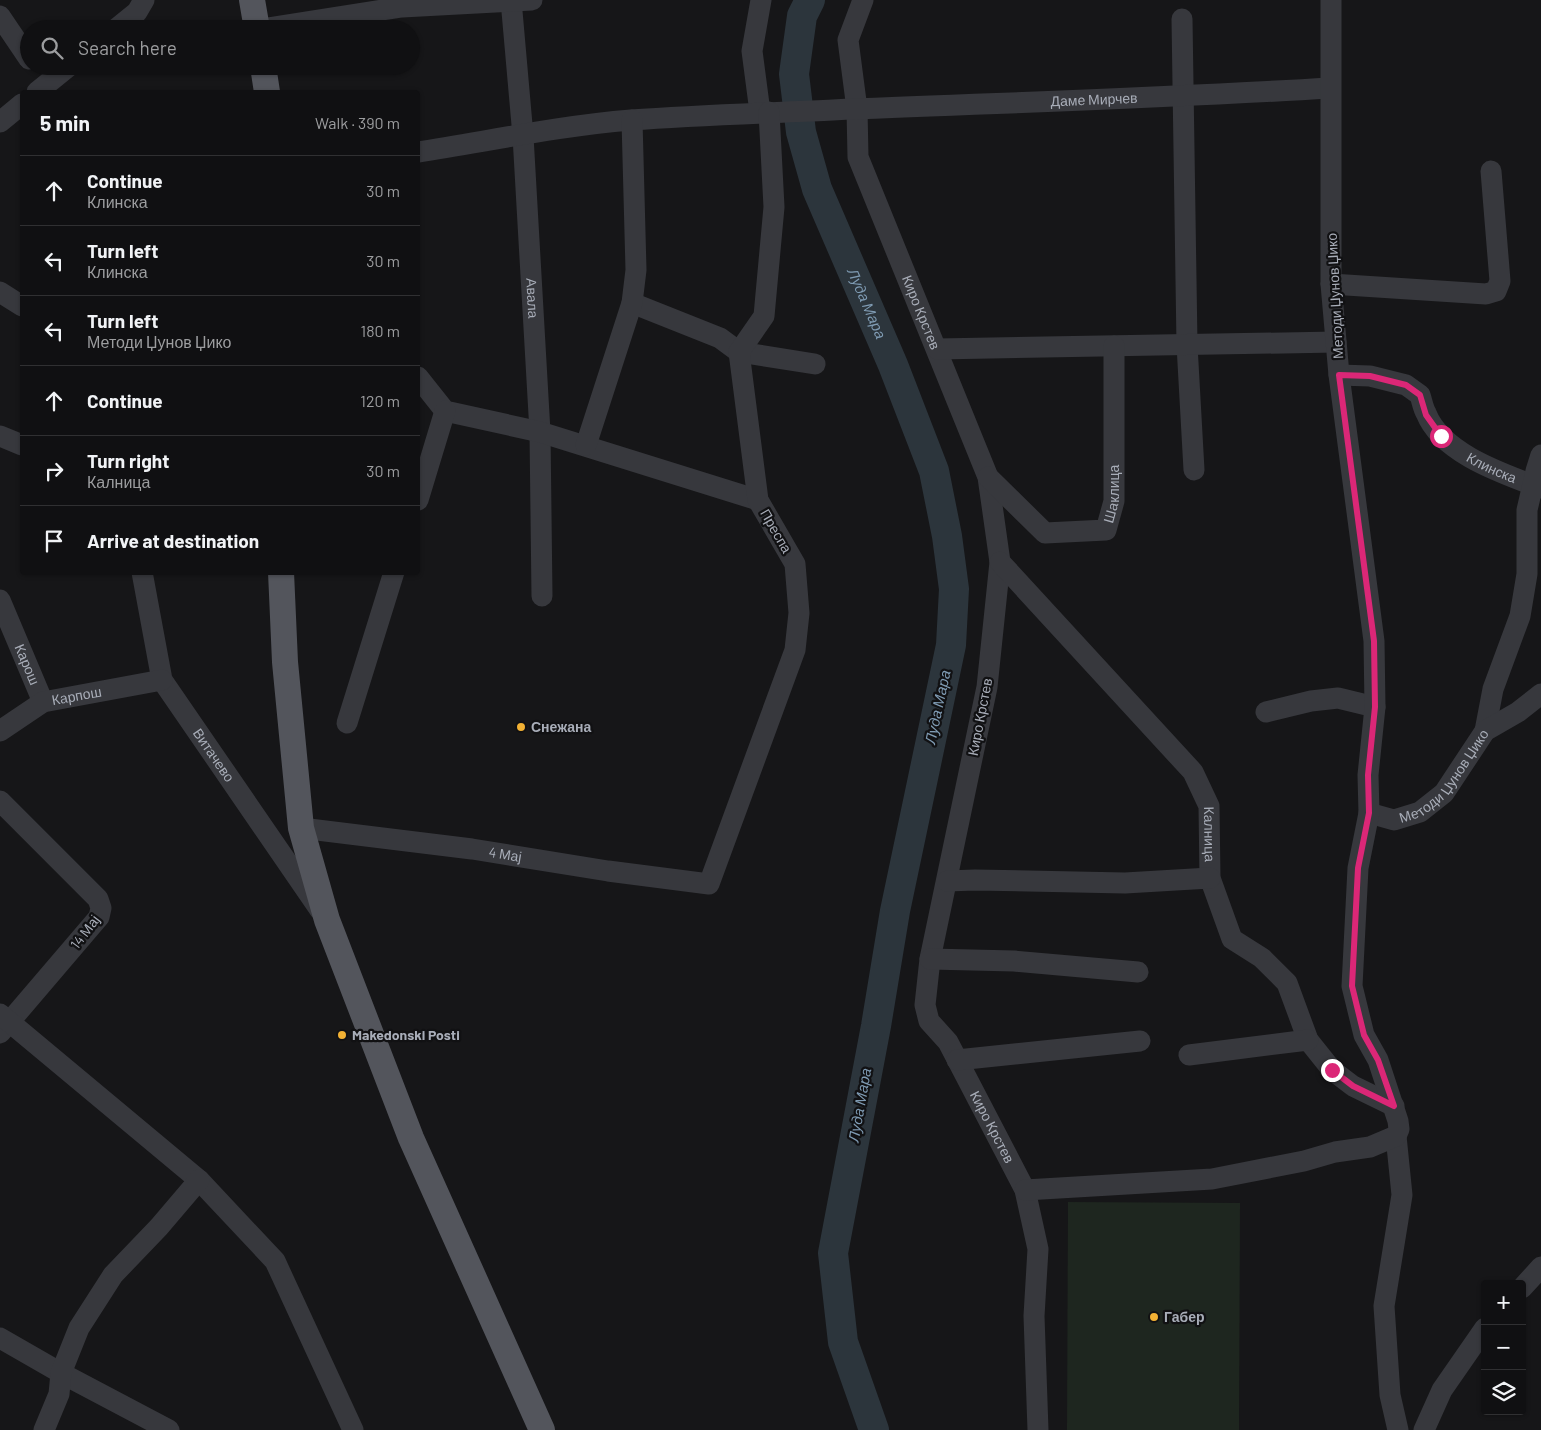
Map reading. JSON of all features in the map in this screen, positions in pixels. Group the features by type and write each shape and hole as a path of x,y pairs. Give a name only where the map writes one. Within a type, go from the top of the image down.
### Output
{"main road":[{"path":"252,0 255,20"},
{"path":"264,75 267,90"},
{"path":"281,575 285,662 301,828 327,920 411,1138 542,1430"}],"street":[{"path":"127,20 137,12 144,0"},
{"path":"316,20 402,6 532,0"},
{"path":"738,352 764,316 774,207 764,112 752,51 761,0"},
{"name":"Киро Крстев","path":"863,0 848,40 857,109 858,157 988,477 1000,562 987,687 930,959 924,1005 929,1021 948,1042 1025,1190 1038,1249 1034,1316 1038,1430"},
{"name":"Методи Џунов Џико","path":"1331,0 1331,284 1339,375 1374,641 1375,707 1368,775 1369,813 1394,820 1420,812 1444,793 1485,731 1518,712 1541,694"},
{"name":"Авала","path":"511,1 523,136 540,432 542,596"},
{"path":"0,16 20,46"},
{"path":"1182,19 1187,345 1194,470"},
{"path":"37,75 41,89 58,75"},
{"name":"Даме Мирчев","path":"420,152 523,136 554,128 632,120 764,112 1183,97 1330,88"},
{"path":"0,122 20,106"},
{"path":"586,446 632,303 636,270 632,120"},
{"path":"1331,284 1486,294 1496,291 1500,281 1491,171"},
{"path":"9,292 20,304"},
{"path":"632,303 720,338 738,352 815,364"},
{"path":"937,349 1336,342"},
{"name":"Шаклица","path":"988,477 1045,533 1106,530 1114,501 1114,346"},
{"name":"Преспа","path":"710,884 795,650 799,613 795,564 758,500 738,352"},
{"name":"Клинска","path":"1339,375 1370,376 1406,385 1420,395 1426,415 1441,436 1477,463 1537,487 1541,455"},
{"path":"420,380 445,411 540,432 758,500"},
{"path":"420,493 445,411"},
{"path":"0,436 20,443"},
{"path":"1485,731 1493,689 1520,616 1526,574 1527,510 1537,487"},
{"name":"Калница","path":"1000,562 1193,772 1209,806 1210,878 1232,940 1262,958 1287,982 1308,1040 1332,1070 1353,1086 1394,1106"},
{"name":"Витачево","path":"143,575 162,680 327,920"},
{"path":"347,723 393,575"},
{"name":"Карош","path":"0,600 43,702"},
{"name":"Карпош","path":"0,731 43,702 162,680"},
{"path":"1266,712 1311,701 1338,698 1375,707"},
{"name":"14 Мај","path":"0,801 98,899 101,908 99,917 3,1023"},
{"path":"1369,813 1358,868 1352,986 1364,1035 1378,1060 1394,1106 1399,1129 1396,1136 1402,1195 1384,1306 1390,1395 1398,1430"},
{"name":"4 Мај","path":"301,828 472,849 710,884"},
{"path":"947,881 1125,883 1210,878"},
{"path":"930,959 1014,961 1138,972"},
{"path":"3,1023 199,1180 275,1261 353,1430"},
{"path":"1189,1055 1308,1040"},
{"path":"957,1060 1140,1042"},
{"path":"1025,1190 1212,1179 1304,1161 1335,1152 1370,1147 1396,1136"},
{"path":"44,1430 59,1394 62,1373 79,1328 113,1275 159,1227 199,1180"},
{"path":"1526,1284 1541,1267"},
{"path":"1424,1430 1442,1390 1481,1334"},
{"path":"0,1338 169,1430"}],"shaded area":[{"name":"Габер","path":"1068,1202 1240,1203 1239,1430 1067,1430"}],"waterway":[{"name":"Луда Мара","path":"810,0 802,16 794,74 801,132 817,189 893,365 934,471 947,536 954,589 951,645 895,911 876,1026 833,1253 843,1342 874,1430"}],"place":[{"name":"Снежана","path":"521,727"},
{"name":"Makedonski Posti","path":"342,1035"},
{"name":"Габер","path":"1154,1317"}],"route":[{"path":"1332,1070 1353,1086 1394,1106 1378,1060 1364,1035 1352,986 1358,868 1369,813 1368,775 1375,707 1374,641 1339,375 1370,376 1406,385 1420,395 1426,415 1441,436"}]}
